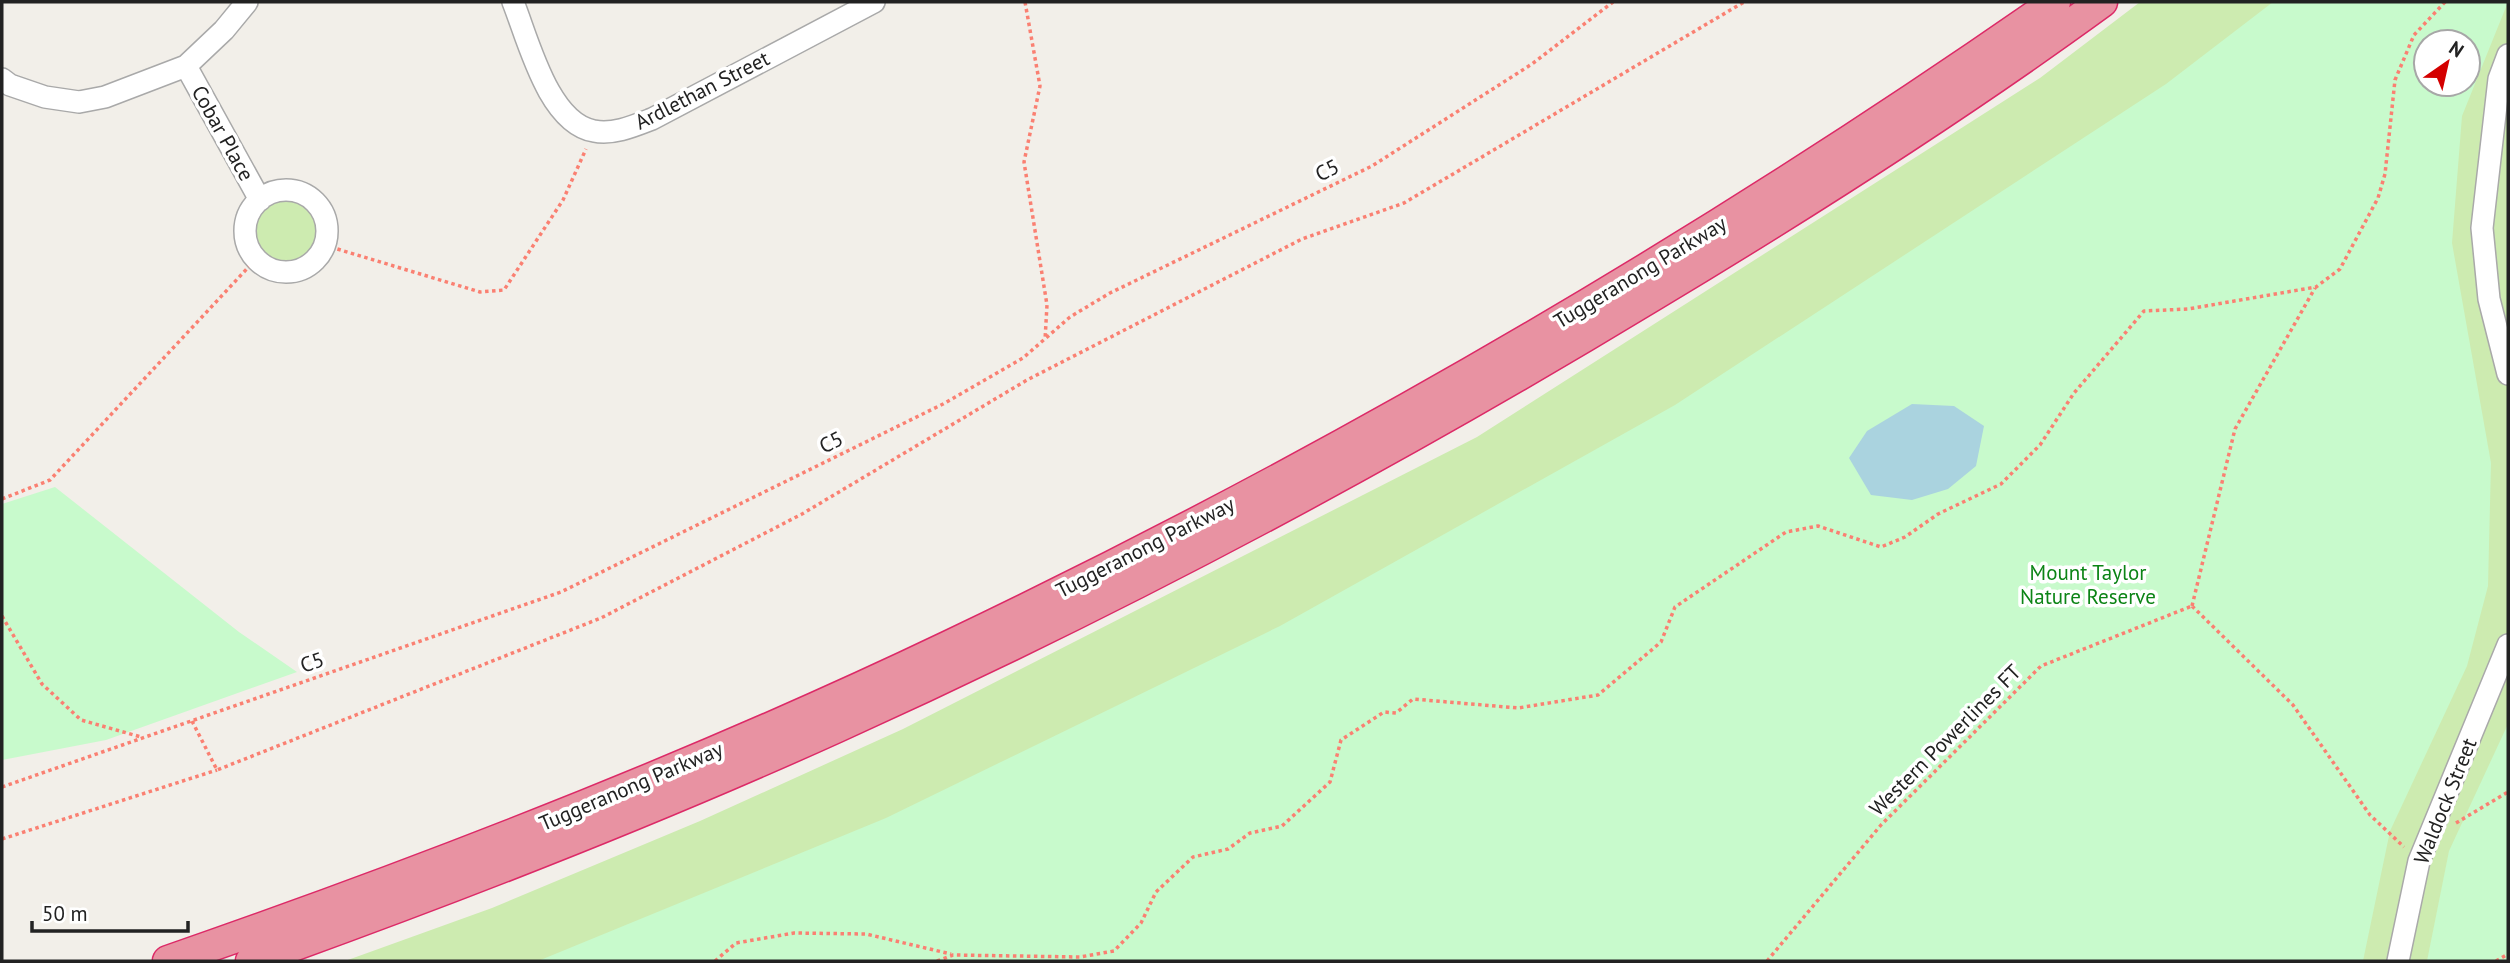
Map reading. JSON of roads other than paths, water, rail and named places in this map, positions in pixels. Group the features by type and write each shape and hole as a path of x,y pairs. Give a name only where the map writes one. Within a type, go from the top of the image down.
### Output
{"highway":[{"name":"Tuggeranong Parkway","path":"168,961 409,876 750,736 950,645 1147,548 1354,439 1556,324 1748,207 1936,85 2055,2"},
{"name":"Tuggeranong Parkway","path":"251,961 414,902 706,784 1011,646 1182,561 1350,472 1552,357 1751,237 1908,135 2102,2"}],"street":[{"path":"2,79 10,85 45,97 79,102 104,97 186,66 224,30 247,2"},
{"name":"Ardlethan Street","path":"513,2 550,95 578,125 594,131 617,130 652,119 874,2"},
{"path":"2508,55 2499,79 2482,228 2489,299 2508,374"},
{"name":"Cobar Place","path":"186,66 260,200"},
{"name":"Cobar Place","path":"283,190 297,192 310,198 320,209 326,236 314,261 295,271 274,270 256,259 248,248 245,227 249,213 260,200 283,190"},
{"name":"Waldock Street","path":"2398,961 2423,851 2508,645"}],"water":[{"path":"1912,404 1954,406 1984,426 1976,466 1948,489 1912,500 1871,495 1849,458 1867,431"}],"park label":[{"name":"Mount Taylor Nature Reserve","path":"2088,584"}]}
